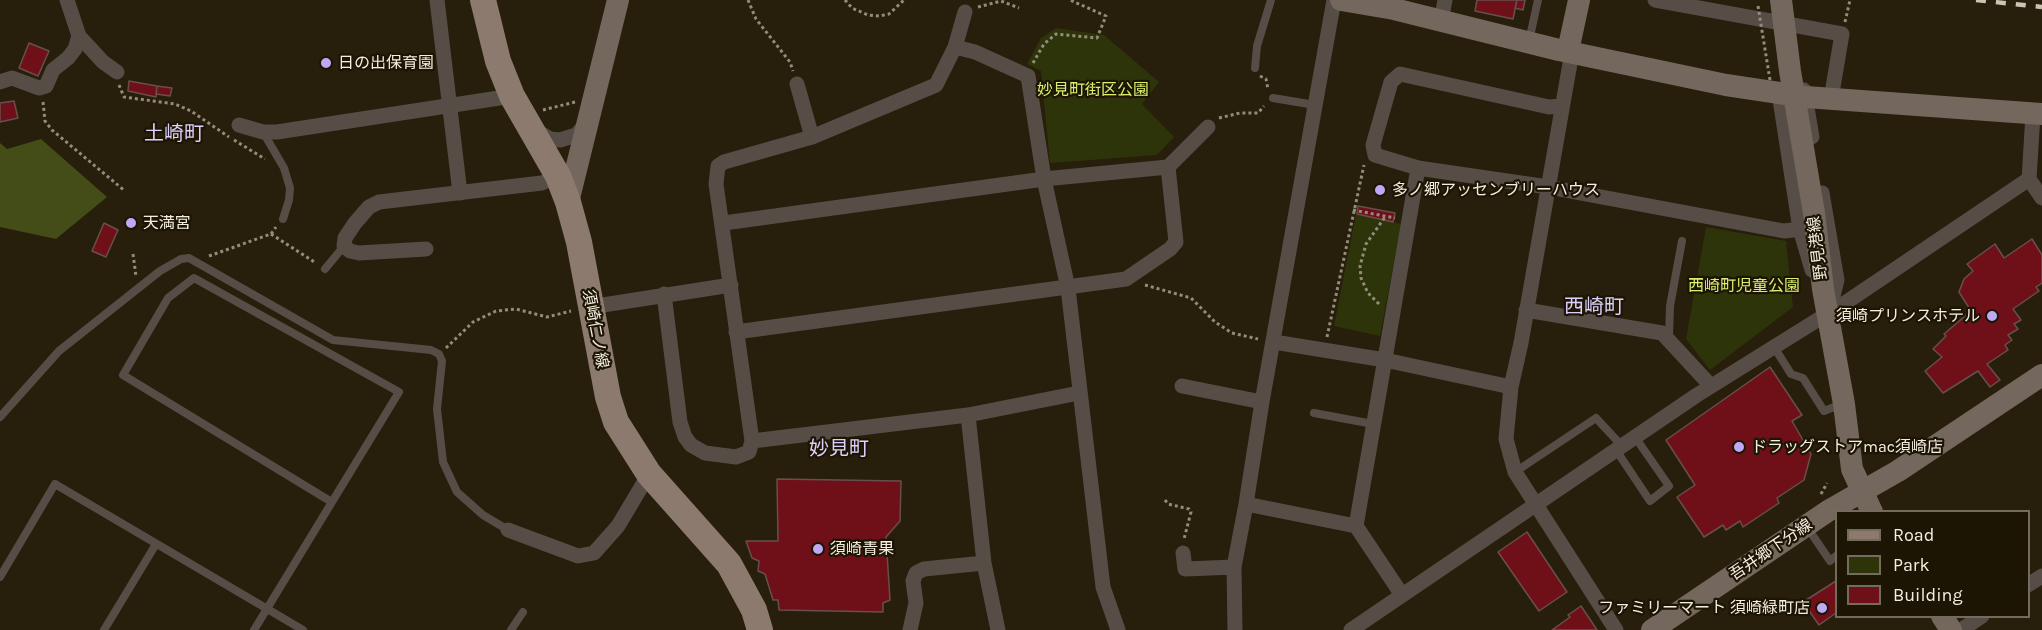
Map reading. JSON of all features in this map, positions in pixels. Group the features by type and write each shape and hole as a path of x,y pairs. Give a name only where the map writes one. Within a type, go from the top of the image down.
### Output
{"main road":[{"name":"須崎仁ノ線","path":"483,0 498,61 513,96 531,120 568,202 579,242 580,304 616,422 649,474 729,564 749,600 760,630"},
{"path":"568,202 618,0"},
{"path":"1341,0 1394,9 1570,52 1726,86 1775,87 1806,97 1834,100 2038,114"},
{"path":"1570,52 1579,0"},
{"name":"野見港線","path":"1781,0 1807,221 1829,311 1852,469 1867,502"},
{"name":"吾井郷下分線","path":"1847,510 1867,502 2042,375"},
{"name":"吾井郷下分線","path":"1652,630 1806,526 1835,515"}],"street":[{"path":"67,0 79,36 103,62 117,72"},
{"path":"437,0 460,193"},
{"path":"1235,630 1233,567 1334,0"},
{"path":"1441,22 1445,0"},
{"path":"1655,0 1842,34 1833,87 1834,100"},
{"path":"1792,0 1794,25 1837,280 1829,311"},
{"path":"664,294 679,411 685,437 691,445 705,453 745,456 753,441 717,184 718,166 724,162 812,137 936,85 955,47 965,12"},
{"path":"0,82 12,78 41,88 46,86 59,63 68,58 79,36"},
{"path":"955,47 975,52 1028,76 1044,179 1068,288 1103,587 1118,630"},
{"path":"1570,52 1527,310 1511,387 1506,440 1515,472 1616,630"},
{"path":"1562,106 1549,107 1400,74 1391,82 1373,145 1375,154 1418,168 1548,187 1784,231 1807,221 1775,87"},
{"path":"797,84 812,137"},
{"path":"239,125 263,132 450,108 513,96"},
{"path":"2038,114 2029,179 2042,198"},
{"path":"531,120 550,139 560,140 576,135 587,123"},
{"path":"724,223 1044,179 1168,167 1208,127"},
{"path":"736,332 1126,279 1170,249 1176,242 1168,167"},
{"path":"1402,595 1356,526 1418,168"},
{"path":"426,249 359,252 350,251 344,246 345,238 355,223 369,207 379,202 542,183 558,176"},
{"path":"1351,630 1711,386 1851,299 2029,179"},
{"path":"580,304 731,285"},
{"path":"1527,310 1651,329 1669,338 1711,386"},
{"path":"1274,342 1385,360 1511,387"},
{"path":"1182,386 1262,402"},
{"path":"753,441 968,415 1079,393"},
{"path":"968,415 984,563 998,630"},
{"path":"508,530 578,556 594,553 618,526 649,474"},
{"path":"1246,504 1356,526"},
{"path":"1183,553 1185,569 1233,567"},
{"path":"910,630 916,603 913,581 916,573 924,569 984,563"},
{"path":"1961,630 1979,618"}],"lane":[{"path":"1255,68 1257,46 1271,0"},
{"path":"1529,42 1538,0"},
{"path":"1269,99 1315,105"},
{"path":"263,132 284,168 290,188 290,200 283,219"},
{"path":"1669,338 1670,306 1682,241"},
{"path":"325,269 344,246"},
{"path":"0,417 59,351 138,288 181,259 196,261 333,340 431,350 440,354 437,409 444,462 457,492 483,515 508,530"},
{"path":"254,630 330,501 399,392 194,278 168,298 123,375 330,501"},
{"path":"1774,346 1791,374 1803,378 1824,411 1844,404"},
{"path":"1314,413 1372,424"},
{"path":"1515,472 1596,418 1668,486 1650,501 1624,445"},
{"path":"0,576 55,484 268,607 303,630"},
{"path":"1806,526 1830,561 1835,557"},
{"path":"104,630 156,544"},
{"path":"511,630 523,612"}],"path":[{"path":"748,0 756,19 790,62 797,84"},
{"path":"845,0 852,8 868,15 879,16 889,14 904,0"},
{"path":"1028,76 1044,44 1056,34 1097,38 1106,16 1070,0"},
{"path":"1842,34 1850,0"},
{"path":"965,12 1001,1 1019,8"},
{"path":"1758,6 1775,87"},
{"path":"1208,127 1216,119 1226,116 1262,112 1269,99 1266,79 1258,76 1255,68"},
{"path":"117,72 124,97 175,104 191,111 271,164"},
{"path":"41,88 45,121 52,130 125,191"},
{"path":"531,120 583,100"},
{"path":"1324,351 1365,159 1373,145"},
{"path":"1353,210 1400,219"},
{"path":"1385,217 1366,244 1360,266 1361,278 1375,301 1392,311"},
{"path":"196,261 271,234 283,219"},
{"path":"271,234 325,269"},
{"path":"133,254 138,288"},
{"path":"1126,279 1191,298 1215,322 1232,333 1274,342"},
{"path":"440,354 472,322 496,310 516,309 548,316 571,311 580,304"},
{"path":"1818,497 1827,483"},
{"path":"1165,500 1168,504 1189,509 1191,512 1183,553"}],"green space":[{"name":"妙見町街区公園","path":"1056,28 1104,35 1159,82 1142,104 1174,137 1157,155 1050,163 1041,71 1027,64 1041,38"},
{"path":"41,139 107,197 56,239 0,227 0,143 7,149"},
{"path":"1356,214 1401,224 1380,336 1334,326"},
{"name":"西崎町児童公園","path":"1706,227 1786,241 1793,307 1710,370 1686,339"}],"building":[{"path":"1477,0 1517,0 1513,19 1475,11"},
{"path":"1517,0 1525,0 1523,10 1515,8"},
{"path":"29,43 49,51 38,76 19,68"},
{"path":"129,81 157,86 156,97 128,91"},
{"path":"157,86 172,88 170,96 156,94"},
{"path":"14,101 18,118 0,122 0,103"},
{"path":"1358,206 1395,213 1393,222 1357,214"},
{"path":"104,223 118,230 106,257 92,251"},
{"name":"須崎プリンスホテル","path":"2032,239 2042,255 2042,283 2036,287 2039,291 2013,309 2021,320 2014,324 2018,329 2008,335 2012,340 2005,345 2008,350 1987,364 2000,380 1990,387 1978,371 1943,393 1925,371 1942,357 1933,349 1946,336 1944,334 1971,311 1959,292 1964,279 1973,271 1967,264 1995,244 2004,258"},
{"name":"ドラッグストアmac須崎店","path":"1770,367 1802,415 1792,421 1811,454 1804,480 1777,498 1779,503 1743,527 1740,521 1726,530 1723,525 1704,537 1677,497 1695,485 1666,440"},
{"name":"須崎青果","path":"777,479 901,481 900,521 886,537 890,600 883,603 883,612 779,610 778,600 773,600 765,574 758,571 759,561 752,558 746,541 778,541"},
{"path":"1527,532 1567,592 1539,611 1498,552"},
{"name":"ファミリーマート 須崎緑町店","path":"1835,582 1835,614 1819,625 1803,602"},
{"path":"1581,606 1597,630 1552,630 1570,617 1568,615"}],"railway":[{"path":"1976,0 2042,7"}],"place":[{"name":"日の出保育園","path":"326,63"},
{"name":"多ノ郷アッセンブリーハウス","path":"1380,190"},
{"name":"天満宮","path":"131,223"},
{"name":"須崎プリンスホテル","path":"1992,316"},
{"name":"ドラッグストアmac須崎店","path":"1739,447"},
{"name":"須崎青果","path":"818,549"},
{"name":"ファミリーマート 須崎緑町店","path":"1822,608"}],"district":[{"name":"土崎町","path":"174,134"},
{"name":"西崎町","path":"1594,307"},
{"name":"妙見町","path":"839,449"}]}
